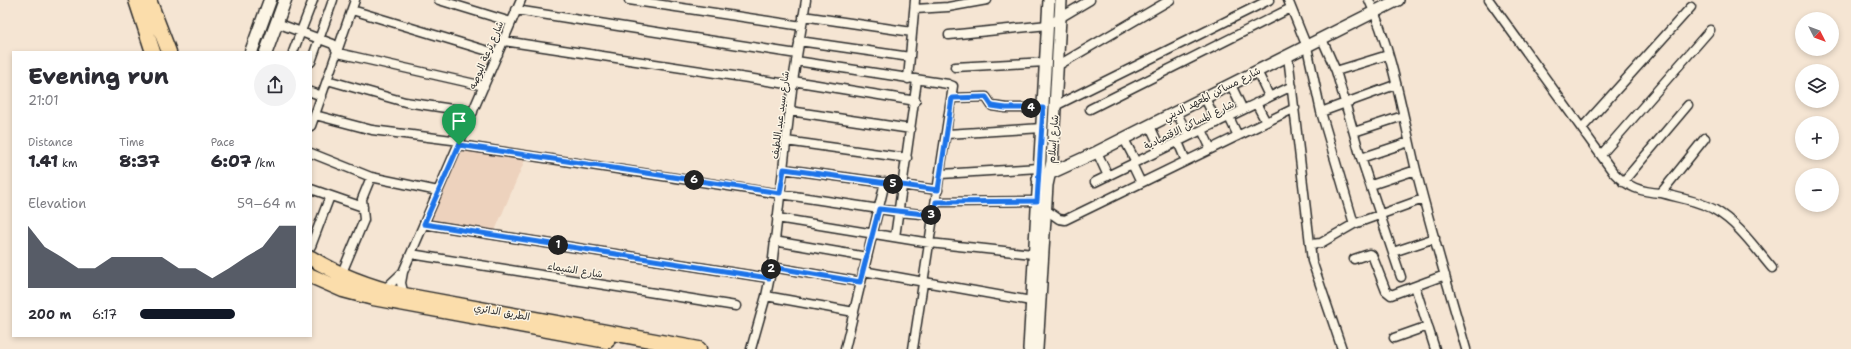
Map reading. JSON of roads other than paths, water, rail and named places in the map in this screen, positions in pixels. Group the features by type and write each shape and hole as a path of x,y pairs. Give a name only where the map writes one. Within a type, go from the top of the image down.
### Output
{"highway":[{"path":"136,0 153,51"},
{"path":"149,0 167,49"},
{"name":"الطريق الدائري","path":"312,259 341,275 384,290 404,295 700,349"},
{"name":"الطريق الدائري","path":"312,276 343,290 380,300 656,349"}],"main road":[{"path":"251,51 270,0"},
{"path":"266,51 285,0"}],"street":[{"path":"293,51 313,0"},
{"path":"312,59 333,0"},
{"path":"312,123 355,0"},
{"path":"439,0 511,22"},
{"name":"شارع ترعة البوصه","path":"403,272 521,0"},
{"path":"630,0 802,26"},
{"name":"شارع سيد عبد اللطيف","path":"751,349 766,296 772,267 786,141 806,0"},
{"path":"906,0 915,3 930,4 987,0"},
{"name":"شارع إسلام","path":"1029,349 1033,254 1049,0"},
{"name":"شارع إسلام","path":"1037,349 1046,210 1049,175 1052,162 1061,0"},
{"path":"949,35 1048,25 1090,0"},
{"path":"1057,66 1170,0"},
{"path":"1055,106 1269,0"},
{"path":"1369,0 1375,13 1388,56 1423,199 1466,349"},
{"name":"شارع مساكن المعهد الديني","path":"1038,180 1150,126 1398,0"},
{"path":"1489,0 1622,182 1632,188 1661,193 1707,206 1734,225 1772,268"},
{"path":"908,79 915,3"},
{"path":"1090,109 1289,4 1307,47 1321,112 1354,224"},
{"path":"1582,128 1691,7"},
{"path":"352,10 498,54"},
{"path":"516,10 797,58 908,79 951,84 954,89 913,349"},
{"path":"803,16 912,32"},
{"path":"277,23 333,44 338,52 484,86"},
{"path":"1601,155 1710,30"},
{"path":"1322,39 1336,71 1361,158 1372,185 1401,277"},
{"path":"504,41 916,101"},
{"path":"800,41 910,57"},
{"path":"1288,56 1315,275 1342,349"},
{"path":"1336,71 1388,56"},
{"path":"955,67 1045,62"},
{"path":"1257,71 1269,96"},
{"path":"327,80 405,102 473,112"},
{"path":"895,237 918,80"},
{"path":"1231,85 1243,110"},
{"path":"1321,112 1395,85"},
{"name":"شارع المساكن الاقتصادية","path":"1095,182 1292,86"},
{"path":"312,92 322,96"},
{"path":"952,98 986,97 992,106 1006,108 1043,108"},
{"path":"1205,98 1217,123"},
{"path":"1256,103 1266,122"},
{"path":"1622,182 1688,105"},
{"path":"1046,210 1059,219 1065,220 1295,108"},
{"path":"790,111 912,129"},
{"path":"1176,112 1189,136"},
{"path":"315,115 372,130 879,209 934,215"},
{"path":"1354,132 1403,116"},
{"path":"1229,117 1238,136"},
{"path":"1150,126 1161,150"},
{"path":"947,134 1042,128"},
{"path":"1202,130 1211,149"},
{"path":"1661,193 1705,138"},
{"path":"1124,139 1141,183"},
{"path":"786,141 907,158"},
{"path":"1178,142 1186,161"},
{"path":"1361,158 1409,142"},
{"path":"1097,152 1108,176"},
{"path":"312,153 371,177 438,191"},
{"path":"941,174 1039,168"},
{"path":"784,169 938,190"},
{"path":"1372,185 1416,170"},
{"path":"341,275 364,220 362,199 371,177"},
{"path":"845,349 860,282 879,209 884,182"},
{"path":"312,189 362,207"},
{"path":"312,243 330,196"},
{"path":"1310,244 1321,243 1354,224 1423,199"},
{"path":"936,202 1037,201"},
{"path":"777,218 930,243 1033,254"},
{"path":"424,224 769,278"},
{"path":"1393,252 1435,238"},
{"path":"774,241 867,257"},
{"name":"شارع الشيماء","path":"411,254 736,306"},
{"path":"1354,259 1369,254 1372,255 1388,294 1445,275"},
{"path":"772,267 860,282"},
{"path":"863,271 924,281 1031,302"},
{"path":"384,290 403,272"},
{"path":"403,272 402,283 404,295"},
{"path":"1415,286 1435,349"},
{"path":"766,296 854,312"},
{"path":"1394,338 1428,326"}]}
